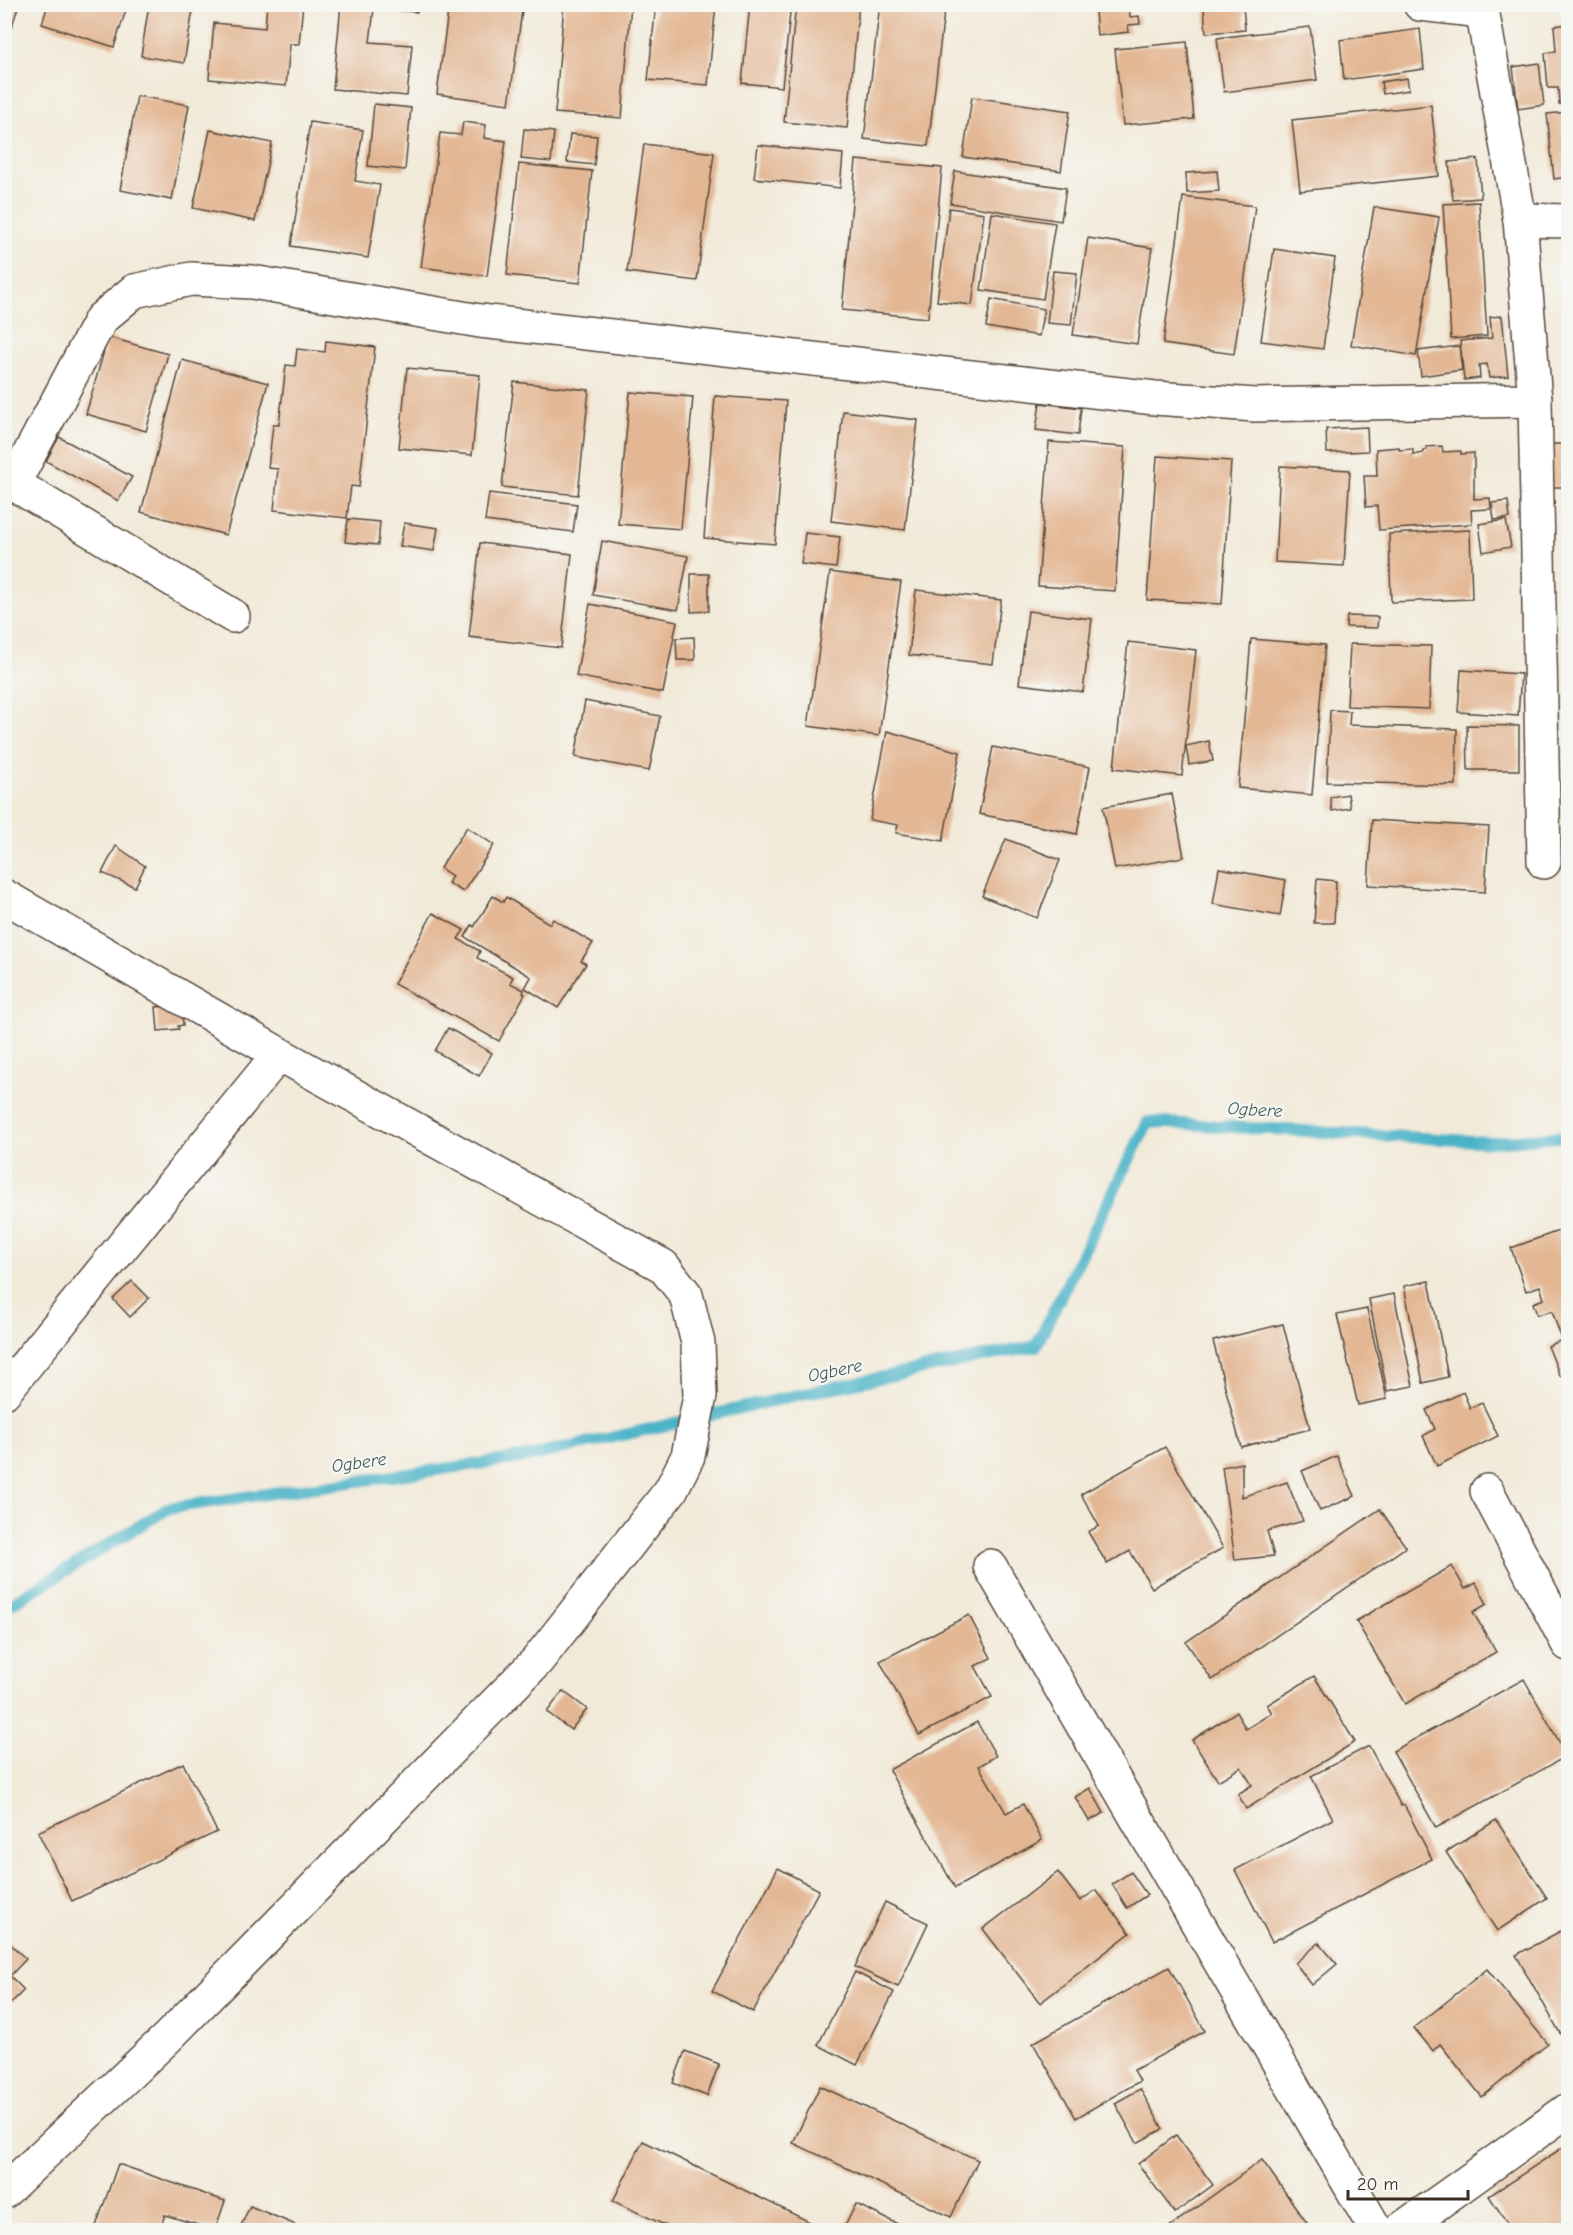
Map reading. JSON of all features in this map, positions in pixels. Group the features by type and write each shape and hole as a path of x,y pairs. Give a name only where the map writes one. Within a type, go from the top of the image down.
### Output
{"street":[{"path":"1420,4 1481,8 1520,220 1535,400 1544,862"},
{"path":"1520,220 1569,221"},
{"path":"233,616 9,480 101,320 134,291 191,279 252,282 480,321 1155,398 1255,405 1535,400"},
{"path":"4,896 279,1054 663,1266 686,1295 698,1343 699,1396 688,1456 671,1490 537,1661 167,2038 4,2192"},
{"path":"4,1392 279,1054"},
{"path":"1487,1491 1569,1644"},
{"path":"990,1566 1376,2230"},
{"path":"1400,2230 1569,2110"}],"building":[{"path":"4,4 19,4 11,29 4,27"},
{"path":"48,4 128,4 114,47 42,24"},
{"path":"149,4 194,4 184,63 141,56"},
{"path":"267,4 303,4 299,44 290,44 286,86 209,79 214,23 265,28"},
{"path":"341,4 417,4 417,12 374,9 370,42 412,45 407,96 333,89"},
{"path":"449,4 523,4 509,104 437,94"},
{"path":"564,4 631,4 622,118 555,113"},
{"path":"656,4 716,4 708,85 648,80"},
{"path":"750,4 791,4 782,87 742,83"},
{"path":"796,4 859,4 847,128 784,122"},
{"path":"880,4 945,4 928,146 864,139"},
{"path":"1097,4 1129,4 1130,17 1139,16 1140,24 1128,25 1129,32 1097,36 1095,11"},
{"path":"1243,5 1245,30 1206,33 1204,8"},
{"path":"1568,24 1568,103 1559,104 1558,88 1548,88 1545,53 1556,51 1554,26"},
{"path":"1310,27 1317,80 1224,92 1217,38"},
{"path":"1420,29 1424,69 1344,80 1340,40"},
{"path":"1187,42 1194,119 1123,125 1115,49"},
{"path":"1539,63 1544,105 1518,109 1513,67"},
{"path":"1407,78 1409,90 1383,94 1381,82"},
{"path":"137,96 189,105 172,200 120,190"},
{"path":"972,97 1070,111 1061,171 963,157"},
{"path":"374,104 411,108 405,170 368,166"},
{"path":"1431,105 1439,176 1300,191 1292,120"},
{"path":"1568,112 1568,177 1554,179 1547,114"},
{"path":"310,122 363,130 355,181 380,185 368,258 291,246"},
{"path":"463,122 486,125 484,138 506,141 487,276 421,267 440,133 461,135"},
{"path":"524,129 554,132 551,162 521,159"},
{"path":"210,130 272,143 255,221 193,208"},
{"path":"570,134 597,136 594,165 567,162"},
{"path":"644,144 714,153 697,281 627,272"},
{"path":"758,145 843,154 840,188 754,178"},
{"path":"1478,159 1481,198 1453,200 1449,162"},
{"path":"856,160 942,168 928,318 842,310"},
{"path":"519,164 592,171 580,283 507,275"},
{"path":"955,171 1066,188 1061,221 950,203"},
{"path":"1217,171 1219,191 1187,193 1186,173"},
{"path":"1183,197 1255,206 1234,354 1163,344"},
{"path":"1479,202 1487,336 1451,339 1443,204"},
{"path":"1374,207 1439,217 1416,356 1351,345"},
{"path":"949,208 984,213 972,305 937,301"},
{"path":"992,213 1055,223 1043,299 981,290"},
{"path":"1088,238 1152,248 1137,344 1073,335"},
{"path":"1274,249 1335,258 1323,349 1261,341"},
{"path":"1053,271 1077,273 1071,325 1047,323"},
{"path":"991,299 1044,309 1039,336 986,327"},
{"path":"1502,316 1508,376 1489,378 1487,364 1479,365 1480,378 1464,380 1460,341 1492,338 1490,317"},
{"path":"108,337 168,354 146,431 86,414"},
{"path":"326,341 375,347 359,487 351,486 347,518 274,510 278,469 268,468 273,425 279,425 286,365 295,366 297,349 325,352"},
{"path":"1459,346 1462,370 1421,376 1418,351"},
{"path":"182,360 268,383 226,535 141,512"},
{"path":"407,368 480,375 472,455 399,448"},
{"path":"514,382 589,390 578,495 502,487"},
{"path":"630,392 693,397 681,529 618,524"},
{"path":"715,396 786,401 775,544 704,538"},
{"path":"1040,403 1081,408 1078,435 1036,430"},
{"path":"843,411 918,420 905,530 831,521"},
{"path":"1367,427 1368,451 1327,453 1326,429"},
{"path":"59,437 132,477 118,501 46,461"},
{"path":"1049,442 1125,447 1115,591 1038,586"},
{"path":"1544,444 1566,444 1566,487 1544,487"},
{"path":"1442,446 1443,452 1474,453 1474,499 1490,498 1491,509 1471,510 1472,524 1379,530 1377,506 1366,507 1364,476 1377,476 1376,449 1399,447 1399,450 1413,449 1413,455 1423,453 1423,450 1427,450 1426,447"},
{"path":"1157,456 1231,461 1222,604 1147,600"},
{"path":"1280,466 1350,470 1344,566 1275,562"},
{"path":"489,493 577,504 573,532 485,521"},
{"path":"1508,501 1510,518 1494,520 1492,503"},
{"path":"348,519 380,522 378,545 345,542"},
{"path":"1506,520 1511,547 1483,552 1479,524"},
{"path":"404,523 438,528 434,551 400,546"},
{"path":"1470,530 1472,599 1391,602 1389,534"},
{"path":"805,533 840,537 836,568 801,564"},
{"path":"602,541 688,556 678,610 593,595"},
{"path":"480,543 572,554 561,648 469,637"},
{"path":"830,572 901,582 879,736 808,726"},
{"path":"691,574 709,574 709,611 691,612"},
{"path":"916,590 1001,600 993,664 909,655"},
{"path":"590,604 677,621 663,693 576,676"},
{"path":"1028,611 1092,619 1083,692 1019,684"},
{"path":"1347,616 1378,617 1377,628 1346,627"},
{"path":"694,637 695,660 677,660 676,638"},
{"path":"1251,639 1325,645 1312,795 1238,788"},
{"path":"1128,642 1196,650 1182,776 1114,768"},
{"path":"1350,644 1431,646 1429,709 1347,706"},
{"path":"1461,670 1521,674 1518,716 1458,712"},
{"path":"585,701 660,716 649,771 575,757"},
{"path":"1330,710 1350,711 1349,725 1457,729 1456,785 1327,782"},
{"path":"1467,725 1519,726 1519,770 1468,770"},
{"path":"887,731 960,752 943,841 896,833 898,825 870,820"},
{"path":"1209,741 1213,761 1189,765 1186,746"},
{"path":"993,747 1090,767 1077,834 979,814"},
{"path":"1172,794 1184,857 1115,869 1103,807"},
{"path":"1348,794 1350,808 1332,811 1330,797"},
{"path":"1372,820 1489,827 1485,892 1368,885"},
{"path":"467,827 494,845 463,892 448,883 452,876 440,868"},
{"path":"1006,839 1060,860 1037,918 982,896"},
{"path":"116,846 145,866 135,887 102,873"},
{"path":"1219,868 1286,880 1280,916 1213,904"},
{"path":"1317,879 1336,881 1334,923 1314,923"},
{"path":"493,896 503,902 506,897 550,924 553,919 593,943 581,961 586,964 558,1008 525,988 531,977 465,937"},
{"path":"433,913 464,930 458,939 480,951 477,958 513,977 510,983 524,990 525,994 499,1041 394,984"},
{"path":"181,1005 183,1025 178,1026 179,1029 158,1031 156,1007"},
{"path":"448,1028 492,1053 479,1076 435,1051"},
{"path":"1564,1229 1568,1243 1568,1373 1560,1376 1548,1346 1562,1340 1552,1311 1537,1315 1533,1303 1544,1299 1540,1286 1526,1291 1511,1248"},
{"path":"132,1281 149,1298 130,1317 113,1299"},
{"path":"1429,1281 1448,1377 1423,1383 1404,1286"},
{"path":"1394,1294 1413,1386 1387,1391 1369,1299"},
{"path":"1367,1309 1387,1399 1358,1405 1337,1315"},
{"path":"1283,1324 1310,1429 1241,1447 1213,1341"},
{"path":"1463,1392 1470,1408 1482,1403 1498,1436 1437,1466 1423,1436 1435,1429 1426,1410"},
{"path":"1165,1447 1223,1548 1152,1588 1130,1551 1107,1564 1088,1532 1099,1526 1081,1494"},
{"path":"1337,1456 1355,1496 1320,1511 1302,1471"},
{"path":"1242,1463 1242,1497 1287,1482 1303,1521 1267,1531 1274,1556 1235,1560 1222,1467"},
{"path":"1380,1509 1406,1547 1212,1680 1186,1642"},
{"path":"1452,1566 1465,1589 1476,1583 1487,1604 1473,1612 1496,1652 1405,1704 1356,1621"},
{"path":"969,1615 991,1658 975,1666 992,1697 919,1735 880,1661"},
{"path":"1314,1676 1355,1742 1246,1809 1238,1794 1252,1785 1241,1767 1218,1781 1192,1740 1236,1712 1246,1729 1272,1713 1267,1705"},
{"path":"1524,1679 1567,1756 1436,1828 1393,1751"},
{"path":"563,1691 587,1709 571,1730 547,1712"},
{"path":"977,1722 996,1756 979,1766 1006,1813 1023,1804 1042,1840 955,1888 889,1770"},
{"path":"1369,1746 1401,1806 1404,1805 1432,1859 1272,1942 1235,1870 1333,1819 1311,1776"},
{"path":"183,1763 217,1832 72,1901 38,1832"},
{"path":"1090,1788 1104,1813 1089,1821 1075,1797"},
{"path":"1496,1820 1547,1898 1497,1931 1446,1852"},
{"path":"778,1868 819,1890 753,2012 712,1991"},
{"path":"1058,1872 1080,1901 1096,1890 1130,1933 1040,2003 983,1929"},
{"path":"1131,1872 1147,1895 1127,1908 1112,1884"},
{"path":"885,1902 928,1923 898,1987 855,1967"},
{"path":"1568,1927 1568,2040 1565,2042 1516,1955"},
{"path":"4,1938 26,1959 10,1976 24,1990 4,2010"},
{"path":"1319,1943 1337,1964 1312,1985 1295,1963"},
{"path":"1169,1967 1205,2031 1134,2070 1140,2081 1076,2118 1033,2043"},
{"path":"1487,1969 1548,2044 1482,2097 1440,2044 1433,2051 1414,2028"},
{"path":"855,1972 894,1992 857,2065 818,2045"},
{"path":"685,2051 719,2064 707,2096 673,2083"},
{"path":"820,2086 978,2160 951,2217 793,2143"},
{"path":"1140,2089 1163,2129 1137,2143 1115,2103"},
{"path":"1176,2135 1213,2185 1175,2213 1138,2164"},
{"path":"643,2141 810,2222 806,2230 675,2230 613,2201"},
{"path":"1568,2144 1568,2230 1512,2230 1489,2196"},
{"path":"1262,2160 1307,2223 1297,2230 1165,2230"},
{"path":"118,2164 225,2201 215,2230 165,2215 159,2230 110,2230 96,2226"},
{"path":"856,2204 910,2230 843,2230"},
{"path":"250,2206 308,2230 239,2230"}],"waterway":[{"name":"Ogbere","path":"4,1608 169,1508 527,1457 820,1390 1036,1346 1148,1122 1492,1142 1568,1136"}]}
